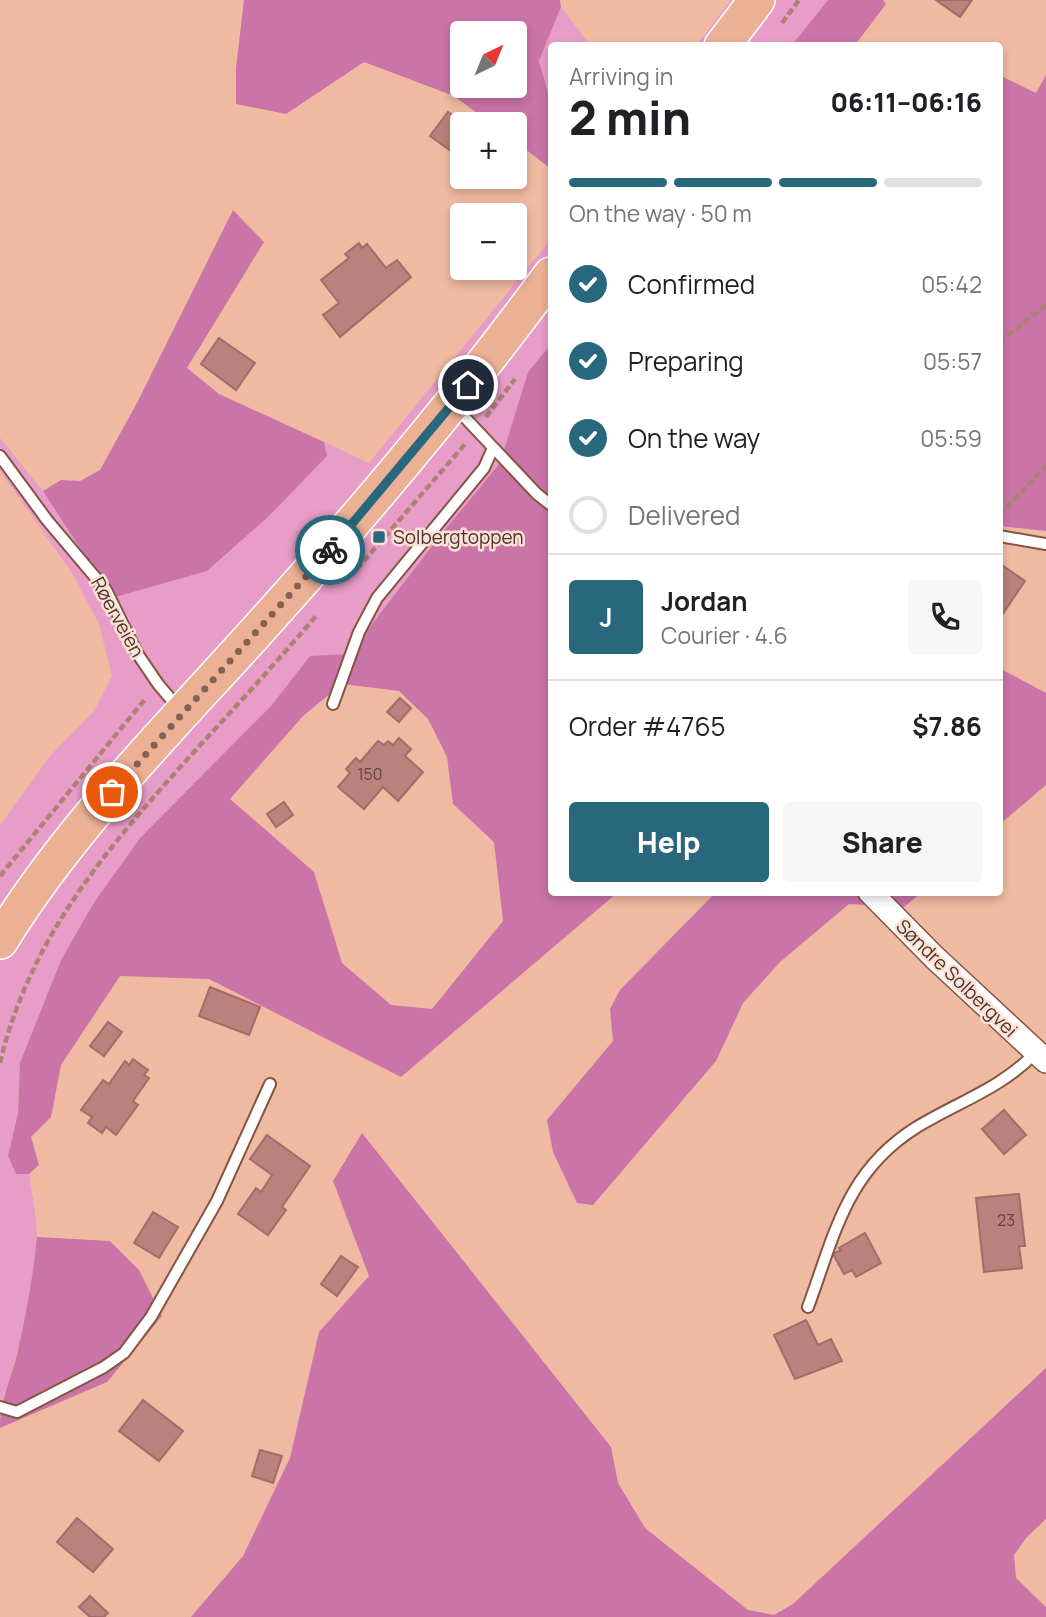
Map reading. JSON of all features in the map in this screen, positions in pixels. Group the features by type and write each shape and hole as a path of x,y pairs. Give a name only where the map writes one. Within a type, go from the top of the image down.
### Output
{"main road":[{"path":"725,42 757,0"},
{"path":"0,941 60,856 112,792 330,550 453,405 548,279"}],"street":[{"name":"Søndre Solbergvei","path":"874,896 1041,1057"}],"lane":[{"path":"453,405 548,502"},
{"path":"333,704 367,615 377,598 484,468 493,447"},
{"name":"Røerveien","path":"0,456 47,520 106,590 137,653 158,684 183,713"},
{"path":"1003,537 1046,544"},
{"path":"808,1307 848,1198 861,1177 895,1142 1041,1057"},
{"path":"0,1407 17,1412 104,1367 124,1353 151,1317 217,1201 270,1084"}],"path":[{"path":"1003,339 1046,306"},
{"path":"348,579 476,431 521,370"},
{"path":"1003,511 1046,466"},
{"path":"0,1063 11,1022 31,971 70,901 157,794 298,639 322,608"}],"shaded area":[{"path":"244,0 560,0 561,7 539,61 548,92 548,167 527,150 527,112 476,112 457,98 527,98 527,21 450,21 450,94 364,62 286,114 236,104 236,68"},
{"path":"731,0 828,0 794,42 699,42"},
{"path":"828,0 883,0 886,4 857,42 794,42"},
{"path":"561,7 588,42 548,42 548,92 539,61"},
{"path":"1046,75 1046,531 1003,526 1003,77 1036,93"},
{"path":"233,210 264,242 187,368 219,394 324,442 327,456 268,517 207,571 112,598 43,491 61,480 80,481 100,470 138,401"},
{"path":"548,243 548,348 528,372 500,463 349,654 310,657 271,706 140,838 93,904 61,960 20,1063 18,1113 8,1156 16,1174 29,1174 36,1222 36,1260 25,1324 0,1406 0,825 51,755 94,711 112,676 99,624 71,571 0,471 0,438 43,491 112,598 207,571 268,517 326,456 324,442 369,463 518,280 527,280 527,269"},
{"path":"548,348 548,896 613,896 401,1077 209,979 120,976 61,1065 51,1117 31,1137 39,1165 29,1174 16,1174 8,1156 18,1113 20,1063 61,960 93,904 140,838 271,706 310,656 349,654 500,463 528,372","holes":["342,684 399,691 428,719 447,757 453,804 494,842 503,921 432,1009 391,1005 342,963 314,872 230,799 303,716"]},
{"path":"1003,670 1046,693 1046,785 1003,822"},
{"path":"712,896 917,896 904,907 849,904 780,962 743,1003 716,1061 593,1205 577,1203 553,1152 547,1120 613,1041 610,1009 620,990"},
{"path":"362,1133 611,1447 618,1483 645,1528 748,1610 774,1615 793,1604 1046,1368 1046,1519 1026,1538 1014,1555 1016,1578 1046,1607 1046,1617 191,1617 243,1556 290,1458 319,1332 369,1276 333,1181"},
{"path":"37,1237 110,1241 139,1270 162,1316 107,1382 0,1428 4,1399 26,1311"}],"building":[{"path":"936,0 972,0 960,17"},
{"path":"448,112 450,113 450,150 430,136"},
{"path":"359,243 362,248 367,244 386,268 397,260 411,277 340,337 323,315 339,303 321,280 349,258 345,254"},
{"path":"219,338 255,363 236,390 201,364"},
{"path":"1003,566 1025,581 1003,614"},
{"path":"400,698 411,708 399,722 387,712"},
{"path":"399,738 411,749 405,756 423,772 398,801 383,787 364,809 338,787 350,773 346,769 356,758 360,762 378,741 384,745 388,741 393,745"},
{"path":"284,802 293,815 276,827 267,814"},
{"path":"210,987 260,1007 249,1035 199,1016"},
{"path":"108,1022 122,1032 104,1056 90,1046"},
{"path":"133,1059 148,1070 144,1075 149,1078 133,1101 138,1105 116,1135 106,1127 102,1133 88,1123 92,1117 81,1110 103,1080 109,1084 125,1061 129,1065"},
{"path":"1004,1110 1026,1135 1004,1154 982,1129"},
{"path":"267,1135 310,1166 282,1207 286,1210 268,1235 238,1214 256,1188 261,1192 272,1175 250,1159"},
{"path":"1019,1194 1025,1246 1019,1246 1022,1268 984,1272 976,1198"},
{"path":"153,1212 178,1227 159,1258 134,1243"},
{"path":"865,1233 881,1263 856,1277 852,1270 844,1274 833,1254"},
{"path":"341,1256 358,1267 337,1296 321,1284"},
{"path":"806,1320 818,1345 831,1339 842,1361 795,1379 774,1335"},
{"path":"143,1400 183,1431 159,1461 119,1431"},
{"path":"260,1450 282,1456 273,1483 252,1476"},
{"path":"77,1518 113,1549 93,1572 57,1542"},
{"path":"90,1596 108,1613 104,1617 90,1617 79,1607"}],"way so far":[{"path":"112,792 330,550"}],"place":[{"name":"Solbergtoppen","path":"379,537"}],"route":[{"path":"330,550 468,385"}]}
